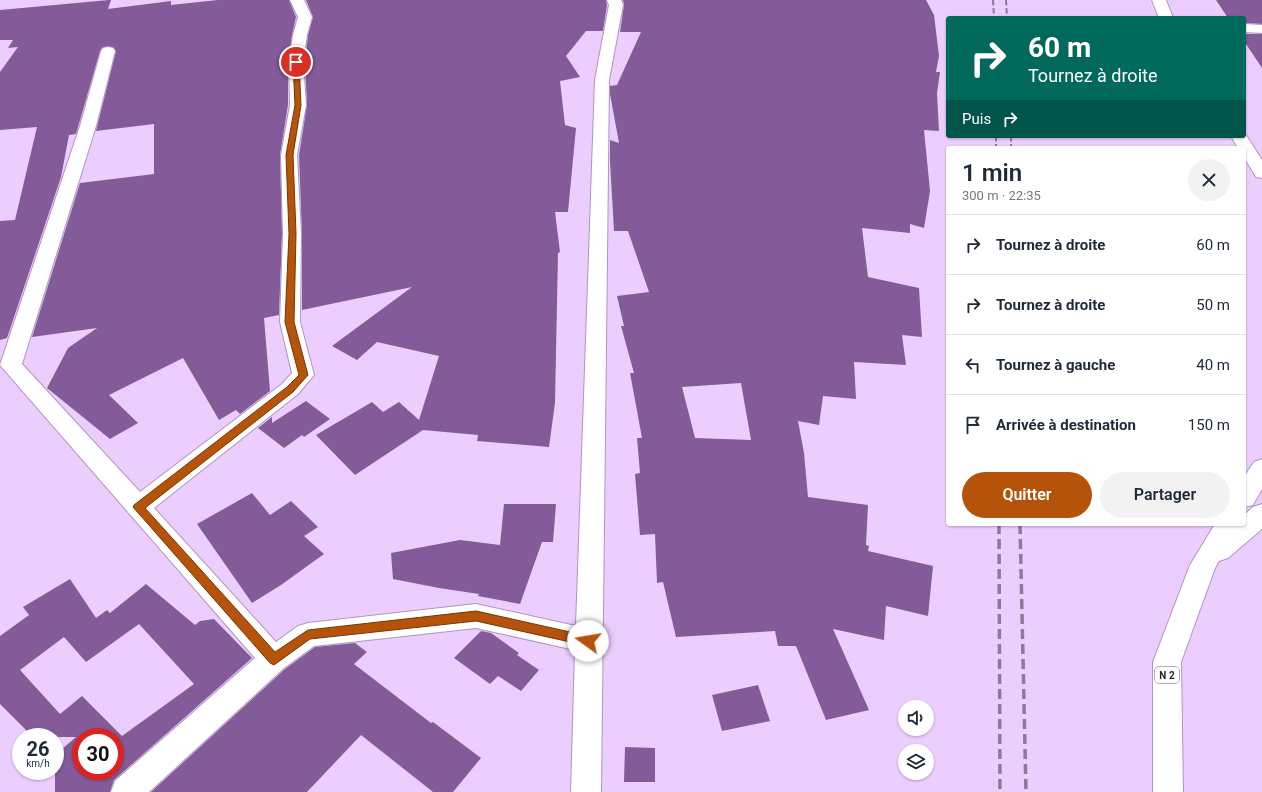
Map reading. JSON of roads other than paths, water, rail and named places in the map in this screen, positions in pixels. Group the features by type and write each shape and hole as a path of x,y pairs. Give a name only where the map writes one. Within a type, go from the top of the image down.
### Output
{"street":[{"path":"138,507 290,389 303,375 290,322 292,234 289,155 298,105 296,62 305,17 297,0"},
{"path":"586,792 588,641 600,213 602,80 616,5 614,0"},
{"path":"1159,0 1165,16"},
{"path":"1246,28 1262,29"},
{"path":"108,51 88,126 11,365 274,659"},
{"path":"1246,147 1262,173"},
{"path":"1246,495 1262,468"},
{"name":"N 2","path":"1168,792 1167,662 1203,565 1262,514"},
{"path":"1203,565 1227,526"},
{"path":"126,792 274,659 308,635 476,616 588,641"}],"railway":[{"path":"993,0 994,16"},
{"path":"1006,0 1007,16"},
{"path":"996,138 996,146"},
{"path":"1011,138 1011,146"},
{"path":"999,526 1000,792"},
{"path":"1020,526 1026,792"}]}
